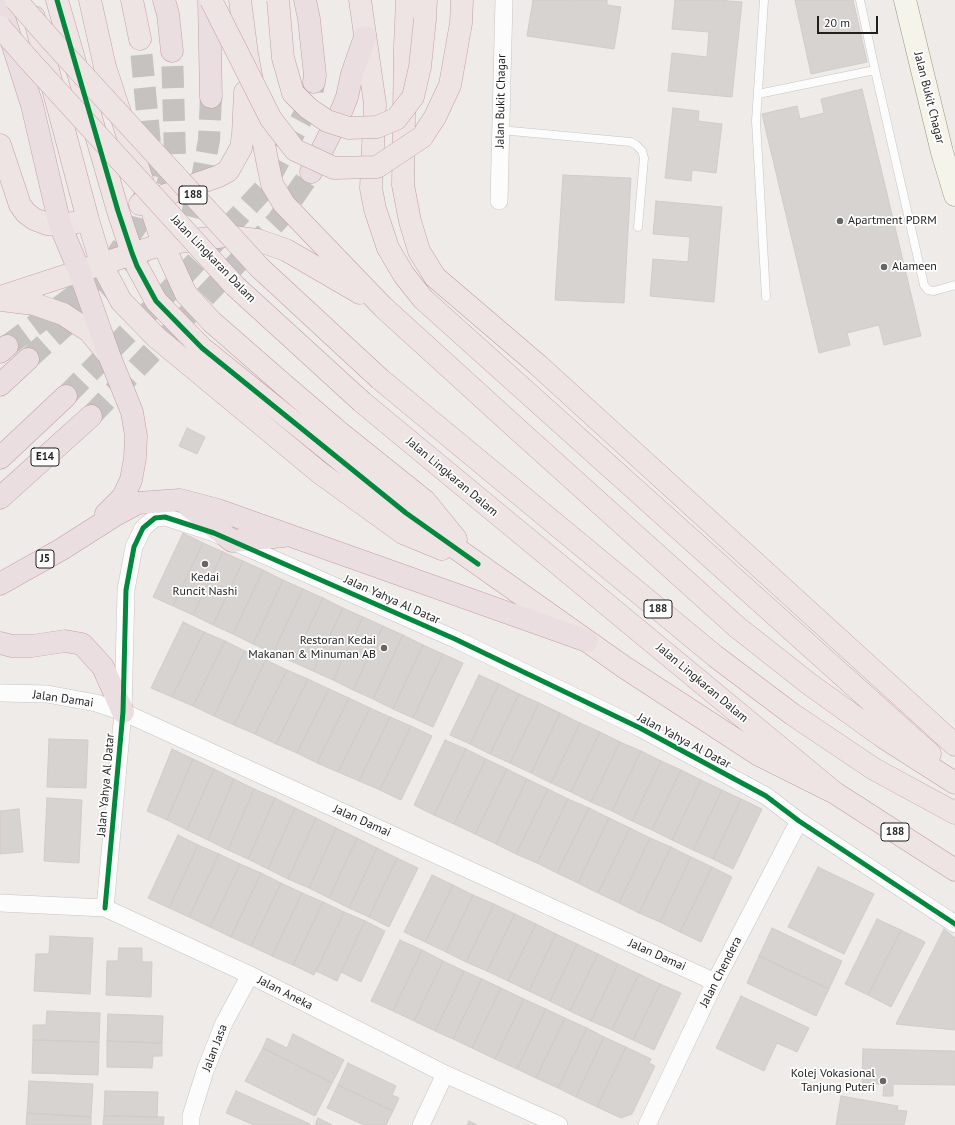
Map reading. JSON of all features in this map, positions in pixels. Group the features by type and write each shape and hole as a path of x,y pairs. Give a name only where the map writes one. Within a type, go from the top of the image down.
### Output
{"highway":[{"name":"188","path":"16,0 260,268 380,379 714,656 792,714 874,769 955,812"},
{"path":"30,0 88,220 101,263 121,301 157,338 320,473 403,533 478,564"},
{"path":"57,0 118,210 137,266 156,301 202,348 406,513 587,641 624,667 759,755 835,793"},
{"path":"90,0 105,67 149,202 163,244 186,294 212,322 334,427 425,501 478,564"},
{"path":"132,0 140,39"},
{"path":"210,0 211,97"},
{"path":"210,0 270,119 295,150 334,168 377,167 422,137 435,117 450,85 461,23 462,0"},
{"path":"240,0 247,54 272,184 284,204 383,306 737,628 808,683 883,737 955,783"},
{"path":"278,0 283,58 293,94 308,108 327,121 349,128 377,127 396,119 413,97 420,67 426,10"},
{"path":"305,0 309,19 315,75 314,82"},
{"path":"360,0 375,104 371,188 374,209 388,248 404,275 429,305 955,777"},
{"path":"407,0 403,185 418,251 436,277 544,371 955,745"},
{"path":"0,5 32,105 60,225 79,270 109,355 132,412 136,436 135,458 131,480 123,497 89,532"},
{"path":"167,5 172,51"},
{"name":"Jalan Lingkaran Dalam","path":"0,27 236,286 362,402 835,793 955,870"},
{"path":"311,172 347,97 352,74 365,37"},
{"path":"0,145 20,205 26,213 34,219 47,224 60,225 88,220 149,202 219,176 231,166 241,148 243,135 247,54"},
{"path":"0,297 79,270 163,244 225,236 257,240 286,250 383,306"},
{"path":"0,300 34,304 63,314 89,331 109,355"},
{"path":"0,385 28,359"},
{"name":"E14","path":"0,458 66,396"},
{"name":"E14","path":"0,498 91,416"},
{"path":"89,532 117,514 138,503 180,500 218,510 587,641"},
{"path":"180,500 232,541 291,536"},
{"name":"J5","path":"0,584 62,550 89,532"},
{"path":"0,643 12,646 32,646 65,641 82,644 103,667 124,712"}],"main road":[{"name":"Jalan Bukit Chagar","path":"905,0 942,152 955,195"}],"street":[{"name":"Jalan Bukit Chagar","path":"499,201 504,0"},
{"name":"Jalan Yahya Al Datar","path":"105,908 124,712 126,590 134,547 143,528 155,518 165,517 214,533 455,639 640,728 766,796 799,821 955,924"},
{"name":"Jalan Damai","path":"0,693 47,694 96,703 124,712 715,982"},
{"name":"Jalan Chendera","path":"647,1125 715,982 799,821"},
{"name":"Jalan Aneka","path":"0,903 105,908 250,975 445,1074 559,1125"},
{"name":"Jalan Jasa","path":"191,1125 191,1116 224,1023 250,975"},
{"path":"422,1125 445,1074"}],"lane":[{"path":"764,0 756,121 766,297"},
{"path":"860,0 924,285 928,290 934,291 955,286"},
{"path":"758,94 875,70"},
{"path":"500,130 631,142 636,145 642,151 644,158 638,227"}],"building":[{"path":"533,0 607,0 607,5 621,7 614,49 527,36"},
{"path":"675,0 717,0 742,2 732,97 668,91 672,53 707,57 709,32 672,29"},
{"path":"795,0 853,0 867,62 811,74"},
{"name":"Apartment PDRM","path":"862,89 921,336 884,345 879,325 847,333 850,345 819,353 762,114 797,106 800,119 824,113 821,99"},
{"path":"673,108 699,111 698,121 722,124 716,173 692,170 691,181 665,178"},
{"path":"563,175 631,178 624,303 555,300"},
{"path":"656,201 722,207 714,302 650,296 653,259 688,262 690,237 653,234"},
{"path":"187,428 205,437 197,454 179,446"},
{"path":"183,533 203,543 173,606 153,597"},
{"path":"203,543 223,552 193,615 173,606"},
{"path":"223,552 243,561 213,625 193,615"},
{"path":"243,561 263,570 233,634 213,625"},
{"path":"263,570 283,580 253,644 233,634"},
{"path":"283,580 303,589 273,653 253,644"},
{"path":"303,589 323,598 293,662 273,653"},
{"path":"323,598 343,608 313,671 293,662"},
{"path":"343,608 363,617 333,680 313,671"},
{"path":"363,617 383,626 353,690 333,680"},
{"path":"183,622 204,632 172,697 151,688"},
{"path":"383,626 403,635 373,699 353,690"},
{"path":"204,632 225,641 193,706 172,697"},
{"path":"403,635 423,645 393,709 373,699"},
{"path":"225,641 245,651 214,716 193,706"},
{"path":"423,645 443,654 413,718 393,709"},
{"path":"245,651 266,660 234,725 214,716"},
{"path":"443,654 463,663 433,727 413,718"},
{"path":"266,660 287,670 255,734 234,725"},
{"path":"287,670 308,679 276,744 255,734"},
{"path":"479,675 499,684 470,744 450,735"},
{"path":"308,679 329,689 297,753 276,744"},
{"path":"499,684 519,694 490,754 470,744"},
{"path":"329,689 349,698 317,763 297,753"},
{"path":"519,694 539,703 510,763 490,754"},
{"path":"349,698 370,708 338,772 317,763"},
{"path":"539,703 560,713 531,773 510,763"},
{"path":"370,708 390,717 359,781 338,772"},
{"path":"560,713 580,723 551,783 531,773"},
{"path":"390,717 411,726 380,790 359,781"},
{"path":"580,723 600,732 571,792 551,783"},
{"path":"411,726 432,736 401,800 380,790"},
{"path":"600,732 620,742 591,802 571,792"},
{"path":"49,739 88,740 86,788 47,787"},
{"path":"445,740 466,749 434,815 414,805"},
{"path":"620,742 641,751 612,811 591,802"},
{"path":"172,749 193,759 167,820 147,811"},
{"path":"466,749 486,759 454,824 434,815"},
{"path":"641,751 661,761 632,821 612,811"},
{"path":"193,759 214,769 187,830 167,820"},
{"path":"486,759 507,769 475,834 454,824"},
{"path":"661,761 681,770 652,830 632,821"},
{"path":"214,769 234,779 208,840 187,830"},
{"path":"507,769 527,779 496,844 475,834"},
{"path":"681,770 701,780 672,840 652,830"},
{"path":"234,779 254,789 228,850 208,840"},
{"path":"527,779 548,789 516,854 496,844"},
{"path":"701,780 722,790 693,850 672,840"},
{"path":"254,789 275,798 248,859 228,850"},
{"path":"548,789 568,799 537,863 516,854"},
{"path":"722,790 741,799 713,859 693,850"},
{"path":"47,798 82,800 79,863 44,861"},
{"path":"275,798 295,808 268,869 248,859"},
{"path":"568,799 589,808 557,873 537,863"},
{"path":"741,799 762,809 733,869 713,859"},
{"path":"295,808 316,818 288,879 268,869"},
{"path":"589,808 609,818 578,883 557,873"},
{"path":"19,809 23,852 0,854 0,811"},
{"path":"316,818 336,828 309,888 288,879"},
{"path":"609,818 630,828 598,893 578,883"},
{"path":"336,828 357,838 329,898 309,888"},
{"path":"630,828 650,838 619,903 598,893"},
{"path":"178,835 198,845 169,908 148,898"},
{"path":"357,838 377,848 349,908 329,898"},
{"path":"650,838 671,847 639,913 619,903"},
{"path":"198,845 219,854 189,917 169,908"},
{"path":"671,847 691,857 660,922 639,913"},
{"path":"377,848 397,858 369,917 349,908"},
{"path":"219,854 240,864 210,927 189,917"},
{"path":"691,857 712,867 680,932 660,922"},
{"path":"397,858 418,868 389,927 369,917"},
{"path":"240,864 261,873 231,937 210,927"},
{"path":"712,867 732,877 701,942 680,932"},
{"path":"818,867 874,894 844,954 788,927"},
{"path":"261,873 281,883 251,946 231,937"},
{"path":"432,875 453,885 425,942 404,932"},
{"path":"281,883 302,893 272,956 251,946"},
{"path":"453,885 473,895 446,952 425,942"},
{"path":"302,893 323,902 293,965 272,956"},
{"path":"473,895 494,904 466,962 446,952"},
{"path":"323,902 344,912 314,975 293,965"},
{"path":"494,904 515,914 487,971 466,962"},
{"path":"344,912 365,921 337,981 316,971"},
{"path":"515,914 536,924 508,981 487,971"},
{"path":"877,919 901,930 868,995 845,984"},
{"path":"365,921 385,931 361,982 341,972"},
{"path":"536,924 556,934 529,991 508,981"},
{"path":"772,928 842,961 829,989 759,956"},
{"path":"944,929 955,938 955,1030 896,1024"},
{"path":"901,930 925,942 891,1007 868,995"},
{"path":"556,934 577,944 550,1001 529,991"},
{"path":"50,936 93,938 90,994 34,991 36,954 49,954"},
{"path":"400,940 422,950 393,1011 371,1001"},
{"path":"577,944 598,954 570,1011 550,1001"},
{"path":"119,948 142,948 142,962 152,962 151,997 106,995 107,961 118,961"},
{"path":"422,950 443,961 414,1021 393,1011"},
{"path":"598,954 618,964 591,1021 570,1011"},
{"path":"759,956 829,989 816,1016 747,983"},
{"path":"443,961 464,971 435,1031 414,1021"},
{"path":"618,964 639,974 612,1030 591,1021"},
{"path":"464,971 482,979 453,1039 435,1031"},
{"path":"639,974 660,984 633,1040 612,1030"},
{"path":"482,979 501,988 472,1048 453,1039"},
{"path":"660,984 681,993 654,1050 633,1040"},
{"path":"501,988 524,999 495,1059 472,1048"},
{"path":"741,996 809,1028 797,1052 777,1043 764,1071 716,1048"},
{"path":"524,999 546,1009 517,1069 495,1059"},
{"path":"546,1009 565,1018 536,1078 517,1069"},
{"path":"47,1011 100,1013 99,1042 33,1040 33,1025 46,1025"},
{"path":"108,1014 163,1016 162,1043 107,1041"},
{"path":"565,1018 587,1028 558,1088 536,1078"},
{"path":"587,1028 604,1037 576,1097 558,1088"},
{"path":"293,1034 344,1060 332,1083 263,1048 267,1038 287,1048"},
{"path":"604,1037 626,1047 597,1107 576,1097"},
{"path":"33,1040 99,1042 98,1075 32,1073"},
{"path":"107,1041 162,1043 162,1056 153,1056 152,1068 107,1067"},
{"path":"626,1047 651,1059 649,1063 655,1066 632,1114 621,1118 597,1107"},
{"path":"263,1048 332,1083 315,1116 245,1081"},
{"path":"863,1049 955,1051 955,1085 893,1084 893,1096 883,1096 884,1084 862,1084"},
{"path":"348,1063 396,1086 392,1095 399,1098 393,1111 338,1085"},
{"path":"29,1081 93,1084 91,1117 27,1113"},
{"path":"338,1085 393,1111 386,1125 364,1125 327,1108"},
{"path":"105,1091 158,1092 157,1117 104,1116"},
{"path":"236,1091 310,1125 254,1125 226,1113"},
{"path":"841,1096 898,1106 897,1110 907,1111 904,1125 836,1125"},
{"path":"27,1113 91,1117 91,1125 26,1125"},
{"path":"104,1116 164,1117 163,1125 103,1125"},
{"path":"318,1118 332,1125 315,1125"},
{"path":"469,1121 477,1125 467,1125"}],"tunnel":[{"path":"7,346 90,284 110,265 137,225 152,165 140,39"},
{"path":"167,186 175,157 172,51"},
{"path":"66,396 171,289 263,190 311,102 314,82"},
{"path":"180,248 191,218 203,173 209,140 211,97"},
{"path":"91,416 278,220 311,172"},
{"path":"28,359 130,268 146,247"}],"cycle path":[{"path":"57,0 118,211 137,266 156,301 202,348 406,513 478,564"},
{"path":"105,908 123,712 126,590 134,547 143,528 155,518 165,517 214,533 455,639 640,728 766,796 799,821 955,924"}],"place":[{"name":"Apartment PDRM","path":"840,221"},
{"name":"Alameen","path":"884,267"},
{"name":"Kedai Runcit Nashi","path":"205,564"},
{"name":"Restoran Kedai Makanan & Minuman AB","path":"384,648"},
{"name":"Kolej Vokasional Tanjung Puteri","path":"883,1081"}]}
